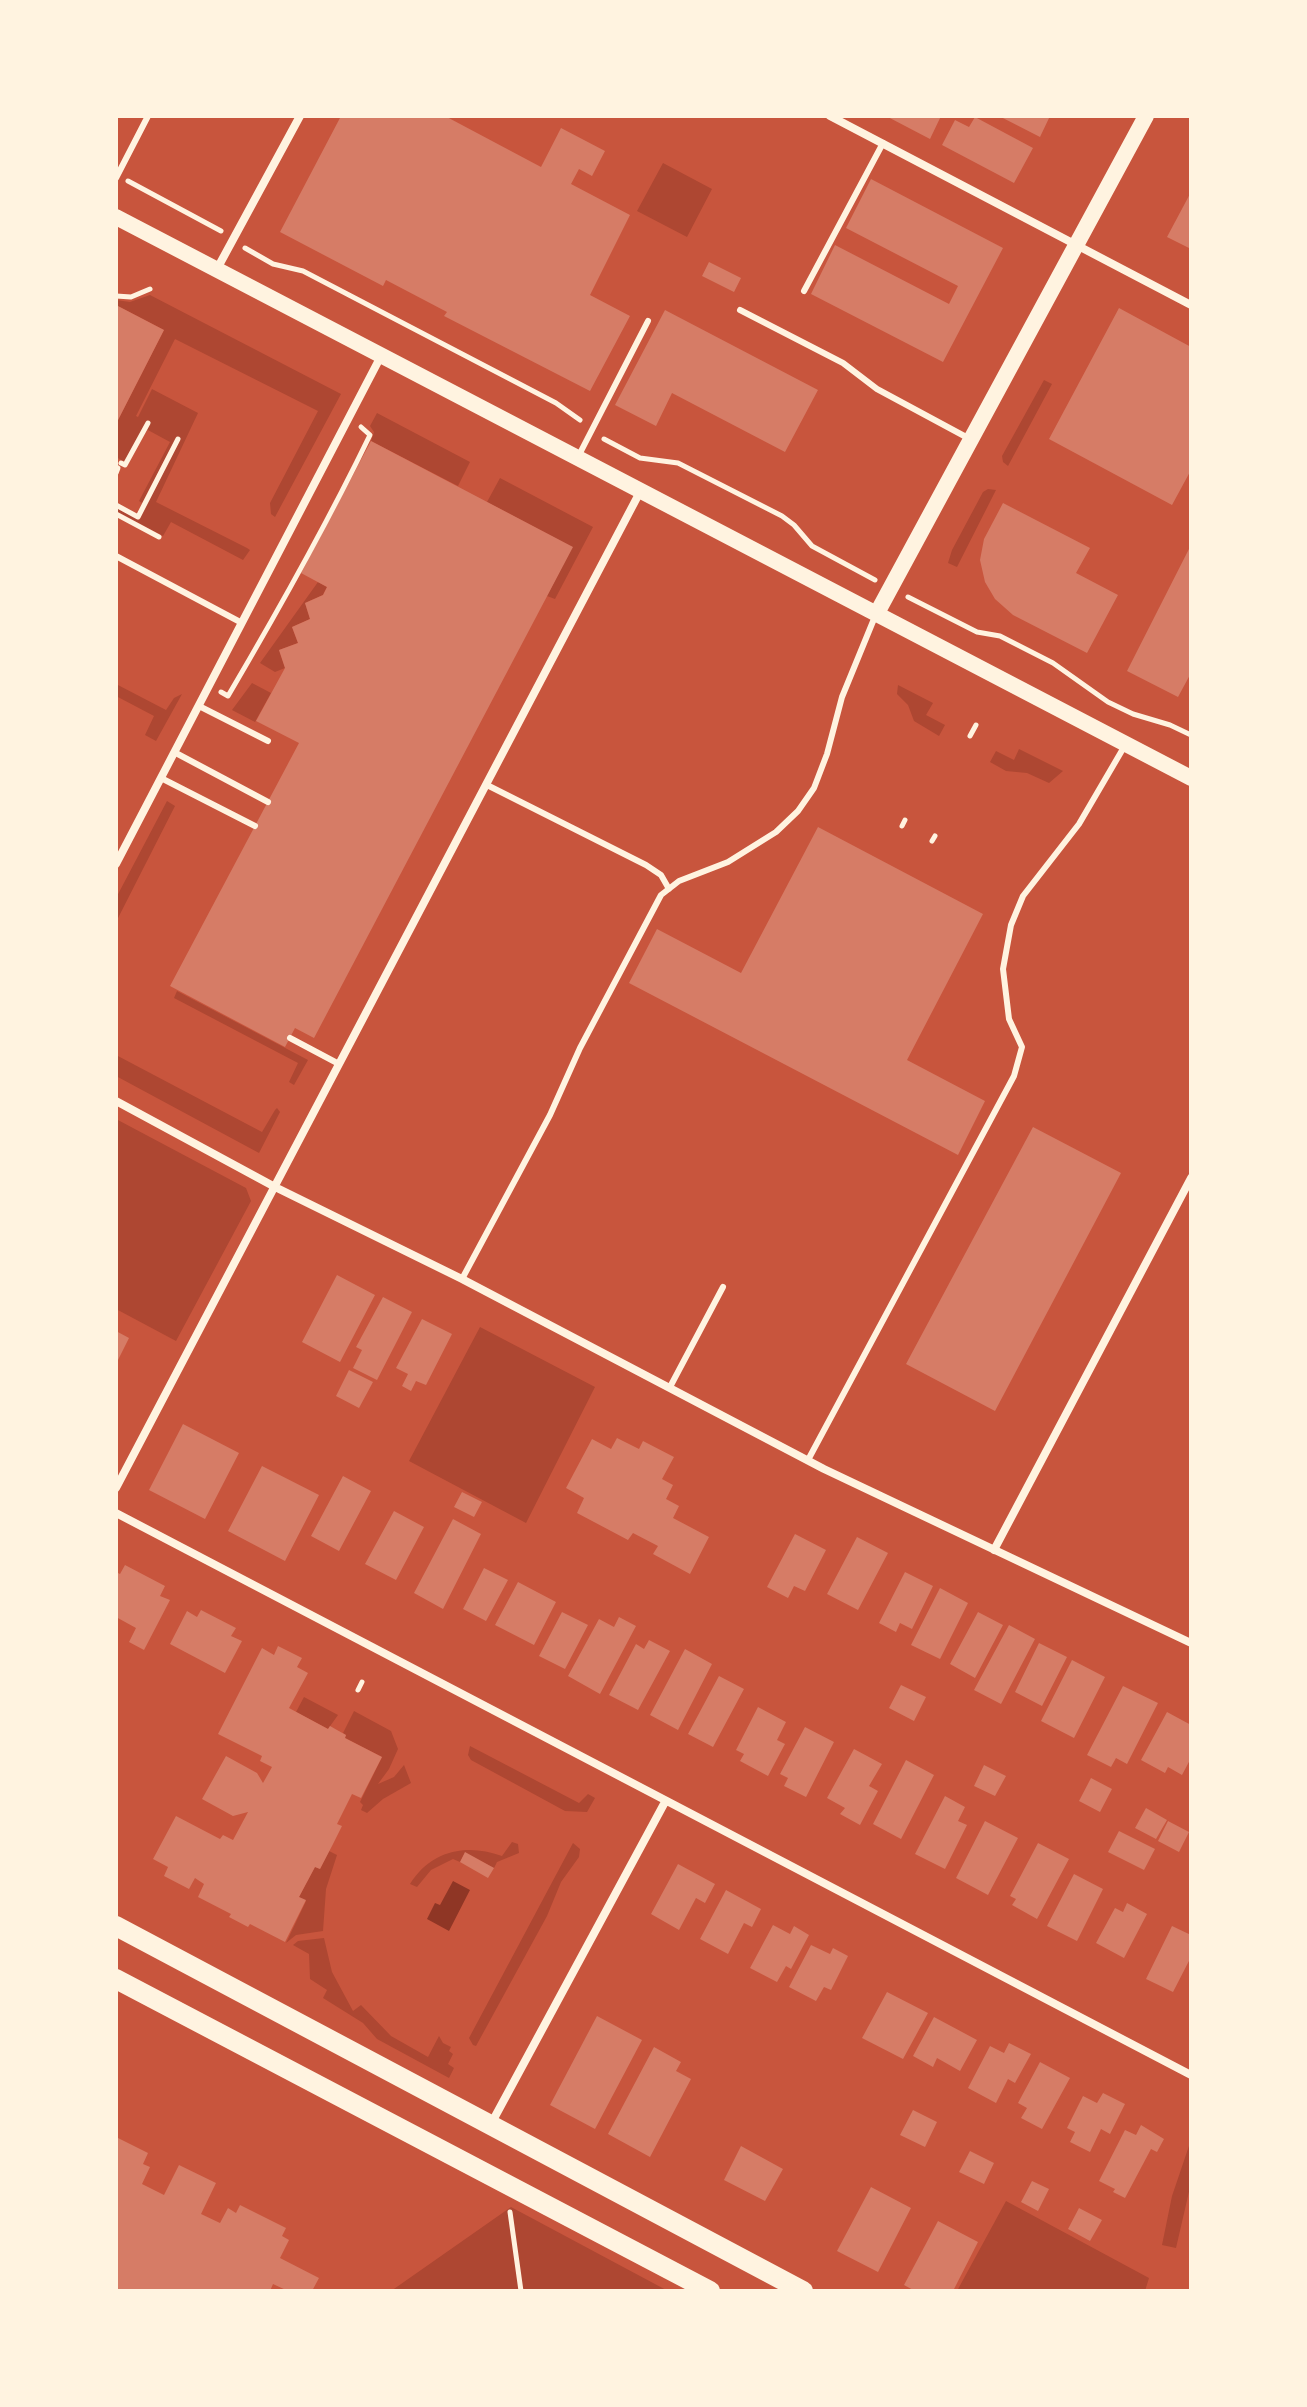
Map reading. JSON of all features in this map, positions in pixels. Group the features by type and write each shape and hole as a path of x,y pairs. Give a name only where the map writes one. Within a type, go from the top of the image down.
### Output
{"main road":[{"path":"877,613 1146,116"},
{"path":"116,217 1191,778"},
{"path":"116,1926 803,2291"},
{"path":"116,1979 710,2291"}],"street":[{"path":"217,269 300,116"},
{"path":"830,116 1191,305"},
{"path":"116,864 381,355"},
{"path":"116,1488 641,490"},
{"path":"116,1101 275,1187 462,1279 808,1460 1191,1643"},
{"path":"994,1550 1191,1178"},
{"path":"116,1513 1191,2075"},
{"path":"491,2124 665,1802"}],"lane":[{"path":"117,177 148,116"},
{"path":"804,291 883,143"},
{"path":"740,310 843,363 877,389 971,439"},
{"path":"578,457 648,321"},
{"path":"116,556 242,623"},
{"path":"462,1279 550,1115 580,1048 661,895 679,881 728,862 776,832 798,811 814,788 827,754 842,697 877,613"},
{"path":"199,706 268,741"},
{"path":"808,1460 1014,1076 1022,1047 1009,1019 1003,969 1011,925 1023,896 1079,824 1126,744"},
{"path":"174,752 268,802"},
{"path":"161,778 255,826"},
{"path":"487,785 646,865 661,875 669,889"},
{"path":"290,1038 340,1065"},
{"path":"670,1387 723,1287"}],"path":[{"path":"117,177 211,223"},
{"path":"258,257 273,264 290,266 317,279 556,403 633,455 678,463 782,516 812,546 853,568"},
{"path":"116,296 131,297 150,289"},
{"path":"117,466 125,465 148,423"},
{"path":"220,692 228,696 310,553 370,435 361,427"},
{"path":"116,505 138,517 178,439"},
{"path":"116,514 159,537"},
{"path":"931,609 977,632 1006,639 1053,663 1108,702 1191,735"},
{"path":"970,736 976,725"},
{"path":"358,1690 362,1682"},
{"path":"510,2212 521,2291"}],"shaded area":[{"path":"663,163 712,189 687,237 637,211"},
{"path":"150,295 341,394 275,517 271,514 270,503 318,411 175,339 136,416 152,389 198,413 156,502 250,550 243,560 171,522 163,536 116,511 116,508 139,520 180,440 176,438 142,503 139,501 170,442 146,429 149,424 146,422 125,462 116,457 116,424 164,330 116,305 116,300 130,302"},
{"path":"1044,380 1052,384 1008,466 1002,456"},
{"path":"377,413 470,462 458,486 371,441 374,432 370,426"},
{"path":"500,478 593,527 555,599 547,596 572,547 487,502"},
{"path":"996,490 957,567 948,563 983,492"},
{"path":"318,582 327,587 323,595 305,603 310,619 292,627 298,643 279,650 285,668 275,672 260,663"},
{"path":"252,683 271,693 255,722 232,710"},
{"path":"116,684 166,710 174,698 182,694 156,741 145,735 154,716 116,696"},
{"path":"898,685 933,703 926,715 945,725 939,736 914,721 908,705 897,694"},
{"path":"1019,749 1063,771 1049,783 1027,773 1006,771 990,762 996,751 1014,760"},
{"path":"167,801 175,806 116,922 116,898"},
{"path":"177,991 308,1060 294,1085 289,1082 298,1063 174,998"},
{"path":"116,1055 262,1132 275,1110 277,1108 280,1112 259,1153 116,1076"},
{"path":"116,1119 246,1188 251,1201 176,1341 116,1309"},
{"path":"480,1327 595,1387 526,1523 409,1461"},
{"path":"304,1697 338,1715 328,1729 296,1712"},
{"path":"354,1711 391,1731 398,1749 378,1784 394,1777 404,1765 411,1783 383,1799 367,1813 361,1810 363,1805 360,1802 382,1757 345,1738 343,1733"},
{"path":"470,1746 579,1803 588,1794 595,1798 587,1812 565,1811 471,1760 468,1755"},
{"path":"512,1842 518,1844 519,1853 497,1862 494,1868 465,1853 460,1862 453,1859 431,1870 417,1887 410,1884 428,1863 451,1852 476,1850 502,1856"},
{"path":"573,1843 580,1849 579,1857 561,1882 547,1916 476,2046 473,2045 469,2038"},
{"path":"329,1851 337,1855 326,1889 323,1931 296,1935 286,1943 306,1901 299,1897 315,1867 320,1869"},
{"path":"453,1881 470,1890 449,1931 427,1919 435,1903 440,1905"},
{"path":"324,1938 332,1972 353,2011 361,2005 391,2036 428,2057 439,2036 443,2043 451,2047 449,2051 453,2054 448,2064 454,2068 449,2078 377,2039 363,2023 323,1998 327,1990 310,1979 309,1954 293,1945 298,1941"},
{"path":"1191,2140 1191,2183 1176,2248 1162,2245 1172,2196"},
{"path":"1006,2201 1149,2278 1145,2291 957,2291"},
{"path":"511,2207 668,2291 391,2291"}],"building":[{"path":"341,116 445,116 541,167 561,128 605,151 592,176 579,169 571,184 630,215 590,295 630,316 590,391 444,316 447,312 386,280 383,286 280,232"},
{"path":"886,116 941,116 930,139"},
{"path":"999,116 1050,116 1040,137"},
{"path":"975,117 1033,148 1014,183 942,145 955,120 969,127"},
{"path":"871,179 1003,248 943,362 811,294 835,245 949,304 958,286 846,228"},
{"path":"1191,192 1191,249 1167,237"},
{"path":"709,262 741,278 734,292 702,276"},
{"path":"116,305 164,330 116,424"},
{"path":"1119,308 1191,347 1191,470 1172,505 1049,439"},
{"path":"665,310 818,390 785,452 672,393 656,426 615,405"},
{"path":"371,441 573,547 314,1038 295,1028 285,1047 170,986 299,743 256,721 285,668 279,650 298,643 292,627 310,619 305,603 323,595 327,587 301,573"},
{"path":"1003,503 1090,548 1076,573 1118,595 1087,653 1013,615 995,599 985,582 980,560 984,539"},
{"path":"1191,545 1191,673 1178,697 1127,671"},
{"path":"818,827 983,914 907,1060 985,1101 958,1155 629,983 657,929 741,973"},
{"path":"1033,1127 1121,1173 995,1411 906,1364"},
{"path":"337,1275 375,1295 340,1362 302,1342"},
{"path":"383,1297 412,1312 377,1380 353,1368 362,1350 356,1347"},
{"path":"422,1319 452,1334 426,1385 416,1381 411,1391 402,1386 408,1374 396,1368"},
{"path":"116,1331 129,1338 116,1364"},
{"path":"349,1370 373,1382 359,1408 336,1396"},
{"path":"183,1424 239,1453 205,1519 149,1490"},
{"path":"617,1438 639,1449 643,1441 674,1457 662,1479 673,1485 666,1499 679,1506 673,1518 709,1537 690,1574 653,1554 658,1546 633,1533 628,1540 577,1513 584,1498 566,1488 592,1439 611,1449"},
{"path":"262,1466 319,1495 285,1561 228,1531"},
{"path":"343,1476 371,1491 339,1551 311,1536"},
{"path":"462,1492 482,1502 474,1517 454,1507"},
{"path":"394,1511 424,1527 396,1580 365,1564"},
{"path":"453,1519 481,1534 443,1609 414,1593"},
{"path":"795,1534 826,1550 805,1591 794,1586 788,1598 767,1587"},
{"path":"857,1537 888,1553 858,1610 827,1594"},
{"path":"125,1565 165,1586 160,1596 170,1600 144,1650 129,1642 136,1628 116,1617 116,1572 120,1574"},
{"path":"484,1568 508,1580 486,1621 463,1609"},
{"path":"905,1572 933,1586 912,1629 900,1623 896,1632 879,1623"},
{"path":"518,1582 556,1602 534,1645 495,1625"},
{"path":"940,1588 968,1603 940,1659 911,1645"},
{"path":"201,1610 236,1628 231,1636 242,1641 225,1673 170,1644 187,1611 197,1617"},
{"path":"562,1612 588,1625 565,1669 539,1656"},
{"path":"978,1612 1003,1625 975,1678 950,1664"},
{"path":"619,1617 636,1626 600,1694 568,1676 599,1619 614,1627"},
{"path":"1009,1625 1035,1639 1001,1704 974,1690"},
{"path":"649,1640 670,1651 638,1710 609,1695 636,1644 644,1649"},
{"path":"1039,1643 1067,1657 1042,1706 1015,1692"},
{"path":"278,1646 302,1658 297,1667 308,1673 289,1708 328,1729 330,1726 346,1735 345,1738 382,1757 361,1798 352,1794 337,1824 342,1826 332,1846 320,1869 315,1867 299,1897 306,1900 285,1942 229,1917 231,1914 198,1897 204,1884 195,1878 189,1889 164,1876 168,1867 153,1859 176,1816 220,1839 223,1835 233,1840 248,1812 233,1816 202,1799 226,1756 257,1773 263,1783 272,1767 260,1761 262,1756 218,1734 262,1648 274,1655"},
{"path":"685,1649 712,1664 678,1730 650,1715"},
{"path":"1072,1660 1105,1677 1074,1738 1041,1721"},
{"path":"719,1676 744,1689 713,1747 688,1734"},
{"path":"901,1685 926,1697 914,1721 889,1708"},
{"path":"1123,1686 1158,1703 1127,1764 1116,1758 1111,1767 1087,1755"},
{"path":"758,1707 786,1722 777,1740 785,1744 768,1776 740,1761 744,1754 736,1750"},
{"path":"1167,1712 1191,1725 1191,1758 1182,1775 1168,1767 1165,1773 1141,1760"},
{"path":"805,1727 834,1742 806,1797 784,1786 788,1778 780,1774"},
{"path":"854,1749 882,1764 869,1786 878,1791 860,1825 840,1814 845,1808 827,1798"},
{"path":"906,1760 934,1775 901,1839 873,1824"},
{"path":"984,1765 1006,1776 995,1796 974,1786"},
{"path":"1091,1778 1112,1789 1100,1812 1079,1801"},
{"path":"945,1796 965,1807 958,1821 967,1825 945,1869 915,1854"},
{"path":"1146,1808 1167,1820 1156,1839 1135,1828"},
{"path":"985,1821 1018,1838 988,1895 956,1878"},
{"path":"1168,1821 1189,1832 1179,1852 1158,1841"},
{"path":"1119,1831 1155,1849 1144,1870 1108,1852"},
{"path":"1038,1843 1069,1859 1037,1919 1012,1905 1016,1899 1010,1896"},
{"path":"465,1852 494,1868 488,1878 460,1862"},
{"path":"678,1864 715,1884 705,1903 696,1898 679,1930 651,1914"},
{"path":"1074,1874 1103,1889 1077,1941 1047,1926"},
{"path":"726,1890 761,1909 752,1927 744,1923 728,1954 700,1939"},
{"path":"1127,1903 1147,1914 1124,1958 1096,1943 1115,1908 1123,1912"},
{"path":"773,1925 790,1934 794,1926 809,1935 791,1969 786,1966 777,1982 750,1968"},
{"path":"1172,1926 1191,1935 1191,1957 1173,1992 1146,1979"},
{"path":"811,1945 830,1954 833,1948 848,1956 831,1990 824,1987 816,2001 789,1987"},
{"path":"887,1992 928,2013 903,2059 862,2038"},
{"path":"597,2016 642,2040 595,2129 550,2105"},
{"path":"934,2017 977,2040 960,2071 937,2058 933,2067 913,2056"},
{"path":"1009,2043 1031,2054 1015,2083 1008,2079 996,2103 968,2088 990,2046 1004,2053"},
{"path":"654,2047 681,2062 676,2071 691,2079 650,2157 608,2134"},
{"path":"1040,2062 1070,2078 1042,2129 1021,2118 1027,2108 1018,2103"},
{"path":"1103,2093 1125,2104 1110,2134 1101,2129 1090,2152 1070,2142 1075,2132 1067,2128 1083,2096 1097,2103"},
{"path":"913,2110 937,2122 925,2147 900,2135"},
{"path":"1141,2125 1164,2139 1157,2152 1151,2149 1125,2198 1099,2181 1125,2130 1136,2135"},
{"path":"116,2137 148,2153 143,2164 150,2167 142,2184 164,2195 179,2165 216,2183 201,2214 220,2223 228,2208 236,2213 240,2205 286,2228 282,2236 289,2240 280,2258 319,2278 312,2291 288,2291 273,2284 270,2291 116,2291"},
{"path":"741,2146 783,2169 765,2201 724,2180"},
{"path":"970,2151 994,2163 984,2184 959,2172"},
{"path":"1032,2181 1049,2189 1038,2211 1021,2202"},
{"path":"871,2187 911,2208 878,2272 837,2251"},
{"path":"1079,2208 1102,2220 1090,2241 1068,2229"},
{"path":"938,2221 978,2242 953,2291 915,2291 904,2285"}]}
